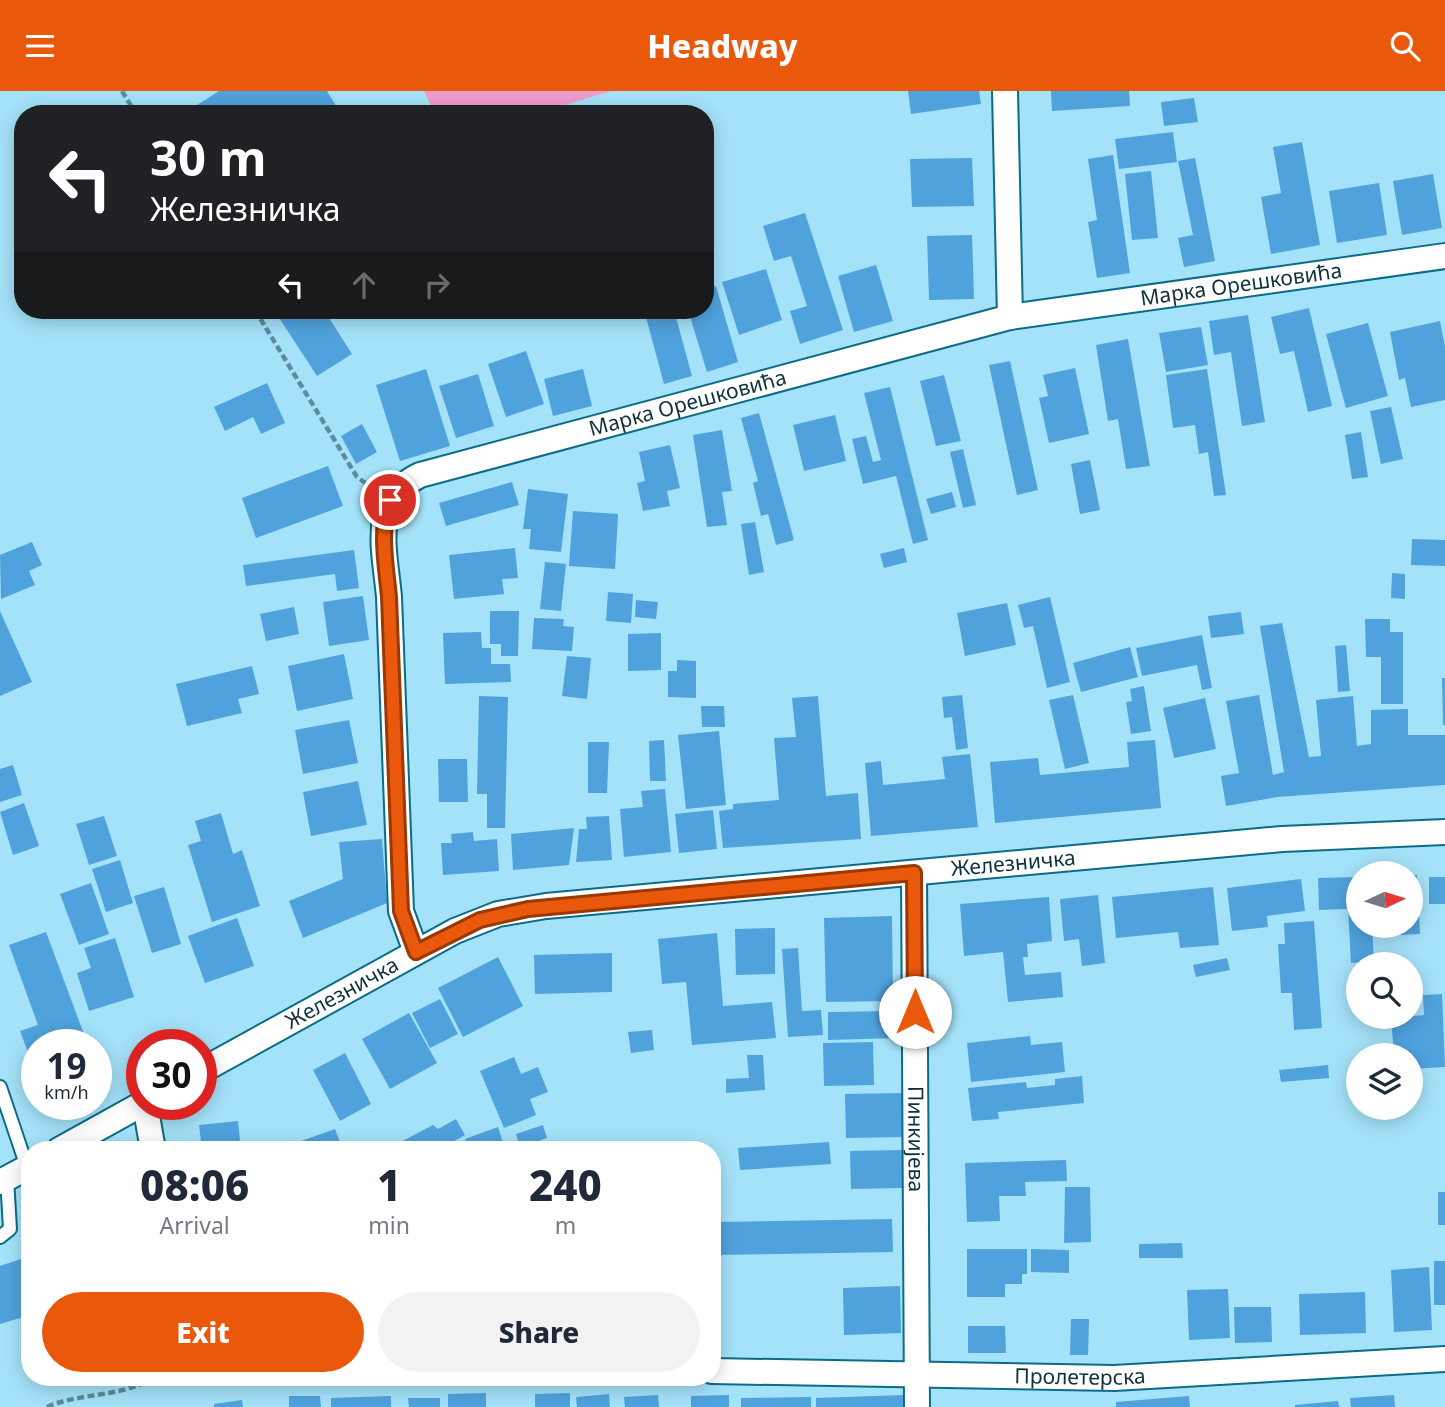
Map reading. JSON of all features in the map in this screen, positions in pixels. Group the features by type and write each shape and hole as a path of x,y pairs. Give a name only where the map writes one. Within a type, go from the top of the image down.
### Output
{"street":[{"path":"1005,91 1010,317"},
{"name":"Марка Орешковића","path":"390,500 397,489 420,475 1010,317 1445,256"},
{"path":"390,500 385,515 385,557 389,597 401,911 416,952"},
{"name":"Железничка","path":"217,1062 416,952 480,920 528,909 1283,839 1445,832"},
{"name":"Пинкијева","path":"914,873 917,1407"},
{"path":"75,1141 126,1113"},
{"path":"146,1120 151,1141"},
{"name":"Пролетерска","path":"721,1371 1114,1378 1445,1359"}],"lane":[{"path":"0,1087 16,1173 10,1229 0,1237"}],"path":[{"path":"261,319 357,477 390,500"},
{"path":"47,1407 140,1386"}],"shaded area":[{"path":"424,91 611,91 565,105 431,105"}],"building":[{"path":"219,91 327,91 336,105 197,105"},
{"path":"908,91 979,91 981,104 911,114"},
{"path":"1051,91 1129,91 1130,106 1052,111"},
{"path":"1194,98 1198,122 1164,126 1161,102"},
{"path":"1173,132 1177,162 1119,169 1115,139"},
{"path":"1302,142 1320,245 1271,254 1261,197 1281,193 1273,147"},
{"path":"1113,155 1130,273 1097,278 1088,222 1097,220 1088,159"},
{"path":"972,158 974,206 912,207 910,159"},
{"path":"1195,158 1215,261 1184,267 1178,238 1193,235 1178,161"},
{"path":"1151,171 1158,238 1132,240 1125,174"},
{"path":"1433,174 1442,228 1402,235 1393,181"},
{"path":"1379,183 1387,235 1337,243 1329,191"},
{"path":"805,213 843,330 800,344 790,311 807,306 791,256 774,261 763,226"},
{"path":"972,235 974,299 929,300 927,236"},
{"path":"876,265 893,321 854,332 838,276"},
{"path":"766,269 782,320 739,335 722,282"},
{"path":"716,286 738,362 707,372 691,319 714,319"},
{"path":"1309,308 1332,406 1308,412 1294,351 1280,354 1271,317"},
{"path":"1248,315 1265,422 1242,426 1231,352 1214,355 1209,321"},
{"path":"280,319 330,319 352,354 317,376"},
{"path":"646,319 676,319 692,376 664,384"},
{"path":"1440,321 1445,347 1445,400 1411,407 1405,378 1399,380 1390,332"},
{"path":"1368,323 1388,396 1346,408 1326,334"},
{"path":"1201,327 1208,365 1166,372 1159,333"},
{"path":"1128,339 1150,466 1126,469 1118,419 1108,421 1096,345"},
{"path":"526,351 544,404 506,417 488,364"},
{"path":"1010,361 1038,490 1017,495 989,365"},
{"path":"1075,368 1089,434 1049,443 1039,398 1048,396 1043,375"},
{"path":"426,369 450,446 400,461 376,385"},
{"path":"583,369 592,406 553,416 544,379"},
{"path":"1207,369 1226,495 1214,496 1208,452 1199,454 1195,425 1173,428 1166,375"},
{"path":"478,374 494,426 456,438 439,386"},
{"path":"944,375 961,441 936,446 920,381"},
{"path":"267,383 285,423 261,434 253,417 225,431 214,407"},
{"path":"890,387 928,540 913,544 896,476 863,484 852,439 866,436 873,462 881,460 864,393"},
{"path":"1391,407 1403,459 1381,464 1370,411"},
{"path":"759,413 794,540 776,545 768,514 761,516 753,483 758,481 741,418"},
{"path":"835,415 846,461 804,471 793,425"},
{"path":"362,424 377,452 356,464 341,436"},
{"path":"722,430 732,491 722,492 727,525 707,527 693,435"},
{"path":"1361,432 1368,477 1352,479 1345,435"},
{"path":"670,445 680,488 667,491 670,506 643,511 637,483 645,481 639,452"},
{"path":"963,449 976,505 963,508 950,452"},
{"path":"1090,460 1100,510 1080,514 1071,464"},
{"path":"328,466 343,506 256,538 242,498"},
{"path":"512,482 519,505 446,526 439,503"},
{"path":"528,489 568,494 561,552 529,549 531,529 523,529"},
{"path":"952,492 956,507 931,514 926,499"},
{"path":"573,511 618,514 615,569 569,566"},
{"path":"755,522 764,572 749,575 741,524"},
{"path":"1412,539 1445,540 1445,566 1411,565"},
{"path":"32,542 42,565 29,571 35,585 1,599 0,555"},
{"path":"515,548 518,578 502,579 504,594 454,599 449,555"},
{"path":"904,548 907,562 884,568 880,554"},
{"path":"354,550 359,588 337,591 335,574 246,586 243,565"},
{"path":"545,562 566,564 561,611 540,609"},
{"path":"1392,573 1405,574 1405,599 1391,598"},
{"path":"608,592 633,594 631,623 606,621"},
{"path":"363,596 369,640 329,646 323,602"},
{"path":"1050,597 1070,682 1047,688 1033,626 1024,628 1018,605"},
{"path":"636,600 658,602 656,619 635,617"},
{"path":"1007,603 1016,645 965,656 957,613"},
{"path":"294,607 299,634 266,641 260,614"},
{"path":"0,611 32,682 0,696"},
{"path":"490,611 519,611 518,656 501,656 501,644 490,644"},
{"path":"1241,612 1244,634 1211,638 1208,616"},
{"path":"534,618 564,619 563,626 574,627 572,651 532,649"},
{"path":"1365,619 1390,619 1390,632 1403,632 1403,704 1381,704 1381,657 1366,657"},
{"path":"1282,623 1309,757 1321,756 1316,700 1353,696 1357,746 1371,744 1371,710 1408,709 1408,735 1445,735 1445,785 1277,797 1226,806 1221,776 1239,773 1226,701 1259,695 1273,775 1284,772 1260,626"},
{"path":"481,632 482,648 491,648 491,664 510,664 511,682 445,684 443,633"},
{"path":"661,633 661,670 628,671 628,634"},
{"path":"1202,635 1212,688 1202,690 1197,665 1142,676 1136,648"},
{"path":"1346,645 1350,691 1338,692 1335,646"},
{"path":"1130,647 1138,677 1081,692 1073,663"},
{"path":"344,654 353,699 297,711 288,666"},
{"path":"567,656 591,658 587,699 562,696"},
{"path":"677,660 696,661 696,698 668,697 668,671 677,671"},
{"path":"252,666 259,694 238,699 242,713 187,726 176,684"},
{"path":"1442,678 1445,678 1445,725 1443,725"},
{"path":"1144,686 1151,731 1131,734 1126,702 1132,701 1130,689"},
{"path":"962,695 968,748 956,750 952,717 944,718 942,697"},
{"path":"1073,695 1089,763 1065,769 1049,700"},
{"path":"479,696 508,697 505,828 487,828 487,794 477,794"},
{"path":"818,696 826,796 858,793 861,839 723,848 719,811 733,809 733,804 779,800 774,738 796,737 792,698"},
{"path":"1205,698 1216,749 1174,758 1163,708"},
{"path":"701,706 724,706 725,727 702,727"},
{"path":"349,720 358,763 303,774 295,730"},
{"path":"719,731 726,805 686,809 678,735"},
{"path":"664,740 666,781 650,781 649,741"},
{"path":"1155,740 1161,808 995,823 990,762 1038,758 1040,775 1129,767 1127,742"},
{"path":"588,742 609,742 607,793 588,793"},
{"path":"970,754 978,827 871,836 865,763 881,761 883,785 945,779 942,757"},
{"path":"438,759 467,759 468,802 439,802"},
{"path":"13,765 22,795 0,802 0,769"},
{"path":"358,781 367,825 311,836 303,792"},
{"path":"665,789 671,852 624,857 620,809 643,807 641,791"},
{"path":"24,803 39,846 13,855 0,812"},
{"path":"713,810 717,849 679,853 675,814"},
{"path":"221,813 233,854 242,850 260,906 212,922 188,845 201,841 195,821"},
{"path":"104,816 117,856 89,865 76,824"},
{"path":"609,816 612,860 576,862 579,829 587,829 586,817"},
{"path":"574,828 569,865 513,870 511,834"},
{"path":"473,832 474,841 497,839 499,871 443,875 441,843 452,843 451,834"},
{"path":"382,839 387,903 303,938 289,901 343,879 339,842"},
{"path":"120,860 133,903 106,912 92,869"},
{"path":"1346,877 1346,909 1319,910 1318,878"},
{"path":"1429,877 1445,877 1445,904 1429,904"},
{"path":"1301,879 1305,911 1267,916 1268,927 1232,931 1227,888"},
{"path":"91,883 109,934 79,945 60,894"},
{"path":"164,887 181,944 152,953 134,896"},
{"path":"1213,887 1219,945 1180,948 1178,932 1116,938 1112,897"},
{"path":"1098,895 1105,963 1082,966 1079,939 1064,941 1060,899"},
{"path":"1049,897 1052,941 1027,944 1028,957 1023,957 1025,975 1061,972 1063,997 1008,1002 1003,952 964,956 960,904"},
{"path":"892,916 893,1001 826,1002 824,918"},
{"path":"237,918 254,966 205,983 188,936"},
{"path":"1314,921 1322,1028 1294,1030 1292,993 1281,993 1278,944 1285,944 1284,923"},
{"path":"775,928 775,974 736,975 735,929"},
{"path":"46,932 82,1029 26,1029 38,1025 9,945"},
{"path":"717,933 723,1006 772,1002 776,1038 692,1045 686,982 662,984 658,939"},
{"path":"115,938 134,997 89,1011 77,973 91,968 84,948"},
{"path":"1350,938 1373,938 1373,952 1350,952"},
{"path":"798,948 802,1011 821,1010 823,1035 788,1037 782,949"},
{"path":"612,953 612,992 535,994 534,955"},
{"path":"498,957 523,1006 463,1037 438,988"},
{"path":"1227,958 1230,970 1196,977 1193,965"},
{"path":"1442,994 1445,1067 1423,1068 1423,1043 1393,1043 1392,1029 1423,1029 1423,995"},
{"path":"440,999 458,1034 430,1048 412,1013"},
{"path":"897,1011 898,1038 828,1040 828,1012"},
{"path":"409,1013 437,1063 390,1089 362,1039"},
{"path":"652,1030 654,1050 631,1053 628,1032"},
{"path":"1030,1036 1031,1045 1062,1042 1065,1072 971,1082 967,1043"},
{"path":"873,1042 874,1085 824,1086 823,1043"},
{"path":"345,1053 371,1104 340,1121 313,1070"},
{"path":"747,1055 763,1055 765,1090 726,1093 726,1079 749,1078"},
{"path":"514,1057 521,1074 538,1067 548,1092 530,1099 536,1115 504,1128 480,1071"},
{"path":"1328,1065 1329,1078 1281,1082 1279,1070"},
{"path":"1082,1076 1084,1103 998,1112 999,1119 972,1121 968,1088 1026,1082 1027,1088 1055,1085 1055,1079"},
{"path":"902,1093 902,1137 846,1138 845,1094"},
{"path":"456,1119 465,1135 454,1141 403,1141 433,1125 438,1129"},
{"path":"238,1121 240,1141 201,1141 199,1125"},
{"path":"543,1125 547,1138 518,1141 516,1134"},
{"path":"498,1127 502,1141 466,1141 465,1139"},
{"path":"335,1129 340,1141 301,1141"},
{"path":"829,1142 831,1164 740,1170 738,1148"},
{"path":"902,1150 903,1188 851,1189 850,1151"},
{"path":"1066,1160 1067,1181 1025,1182 1026,1196 999,1196 1000,1221 967,1222 965,1163"},
{"path":"1065,1187 1090,1187 1091,1242 1064,1243"},
{"path":"1438,1192 1445,1192 1445,1225 1438,1225"},
{"path":"892,1219 893,1252 721,1255 721,1222"},
{"path":"1182,1243 1183,1258 1139,1258 1139,1244"},
{"path":"967,1249 1027,1249 1027,1274 1022,1274 1022,1284 1005,1284 1005,1297 967,1297"},
{"path":"1031,1249 1069,1250 1069,1273 1031,1272"},
{"path":"21,1259 21,1318 0,1324 0,1266"},
{"path":"1434,1261 1445,1261 1445,1305 1434,1305"},
{"path":"1429,1267 1432,1330 1394,1332 1391,1270"},
{"path":"900,1286 901,1333 844,1335 843,1288"},
{"path":"1228,1289 1230,1338 1189,1340 1187,1290"},
{"path":"1365,1292 1366,1333 1300,1335 1299,1294"},
{"path":"1234,1307 1271,1307 1272,1342 1235,1343"},
{"path":"1071,1319 1089,1319 1088,1355 1070,1355"},
{"path":"968,1326 1005,1326 1006,1353 968,1353"},
{"path":"486,1393 486,1407 448,1407 448,1394"},
{"path":"570,1393 570,1407 535,1407 535,1394"},
{"path":"609,1394 610,1407 577,1407 576,1397"},
{"path":"658,1395 659,1407 625,1407 624,1397"},
{"path":"729,1395 729,1407 691,1407 691,1396"},
{"path":"904,1395 904,1407 816,1407 816,1398"},
{"path":"1394,1395 1395,1407 1351,1407 1350,1398"},
{"path":"289,1396 320,1396 321,1407 289,1407"},
{"path":"391,1396 391,1407 331,1407 331,1398"},
{"path":"1189,1396 1190,1407 1116,1407 1116,1402"},
{"path":"811,1397 811,1407 741,1407 741,1398"},
{"path":"408,1398 440,1398 440,1407 409,1407"},
{"path":"242,1400 243,1407 214,1407 214,1404"},
{"path":"1338,1401 1339,1407 1295,1407 1295,1405"}],"route":[{"path":"390,500 385,515 385,557 389,597 401,911 416,952 480,920 528,909 914,873 915,1012"}]}
